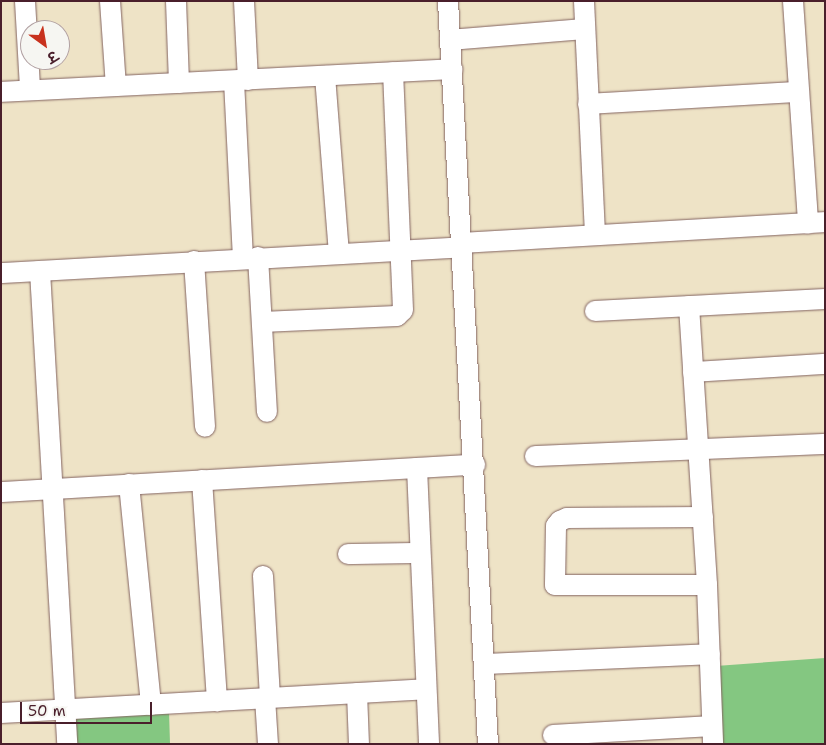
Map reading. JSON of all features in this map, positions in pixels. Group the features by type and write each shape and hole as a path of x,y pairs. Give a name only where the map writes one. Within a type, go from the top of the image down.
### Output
{"street":[{"path":"25,1 30,89"},
{"path":"110,1 116,86"},
{"path":"176,1 180,83"},
{"path":"244,1 241,80 250,258 262,322 267,412"},
{"path":"448,1 475,465 488,744"},
{"path":"584,1 595,235"},
{"path":"1,273 339,252 400,250 595,235 816,223 799,92 793,1"},
{"path":"450,40 584,28"},
{"path":"1,92 30,89 452,69"},
{"path":"262,322 397,316 403,310 393,72"},
{"path":"325,76 339,252"},
{"path":"588,104 799,92"},
{"path":"194,261 205,427"},
{"path":"40,271 54,488 67,744"},
{"path":"595,310 825,299"},
{"path":"553,734 712,735 707,585 689,306"},
{"path":"693,372 825,364"},
{"path":"535,456 825,444"},
{"path":"1,492 475,465"},
{"path":"417,468 425,689 429,744"},
{"path":"202,480 217,701"},
{"path":"129,484 151,705"},
{"path":"702,517 560,521 556,526 555,585 707,585"},
{"path":"348,554 420,553"},
{"path":"263,576 268,744"},
{"path":"484,664 710,654"},
{"path":"1,713 425,689"},
{"path":"357,693 359,744"}],"green space":[{"path":"825,658 825,744 720,744 716,666"},
{"path":"169,712 170,744 76,744 74,715"}]}
